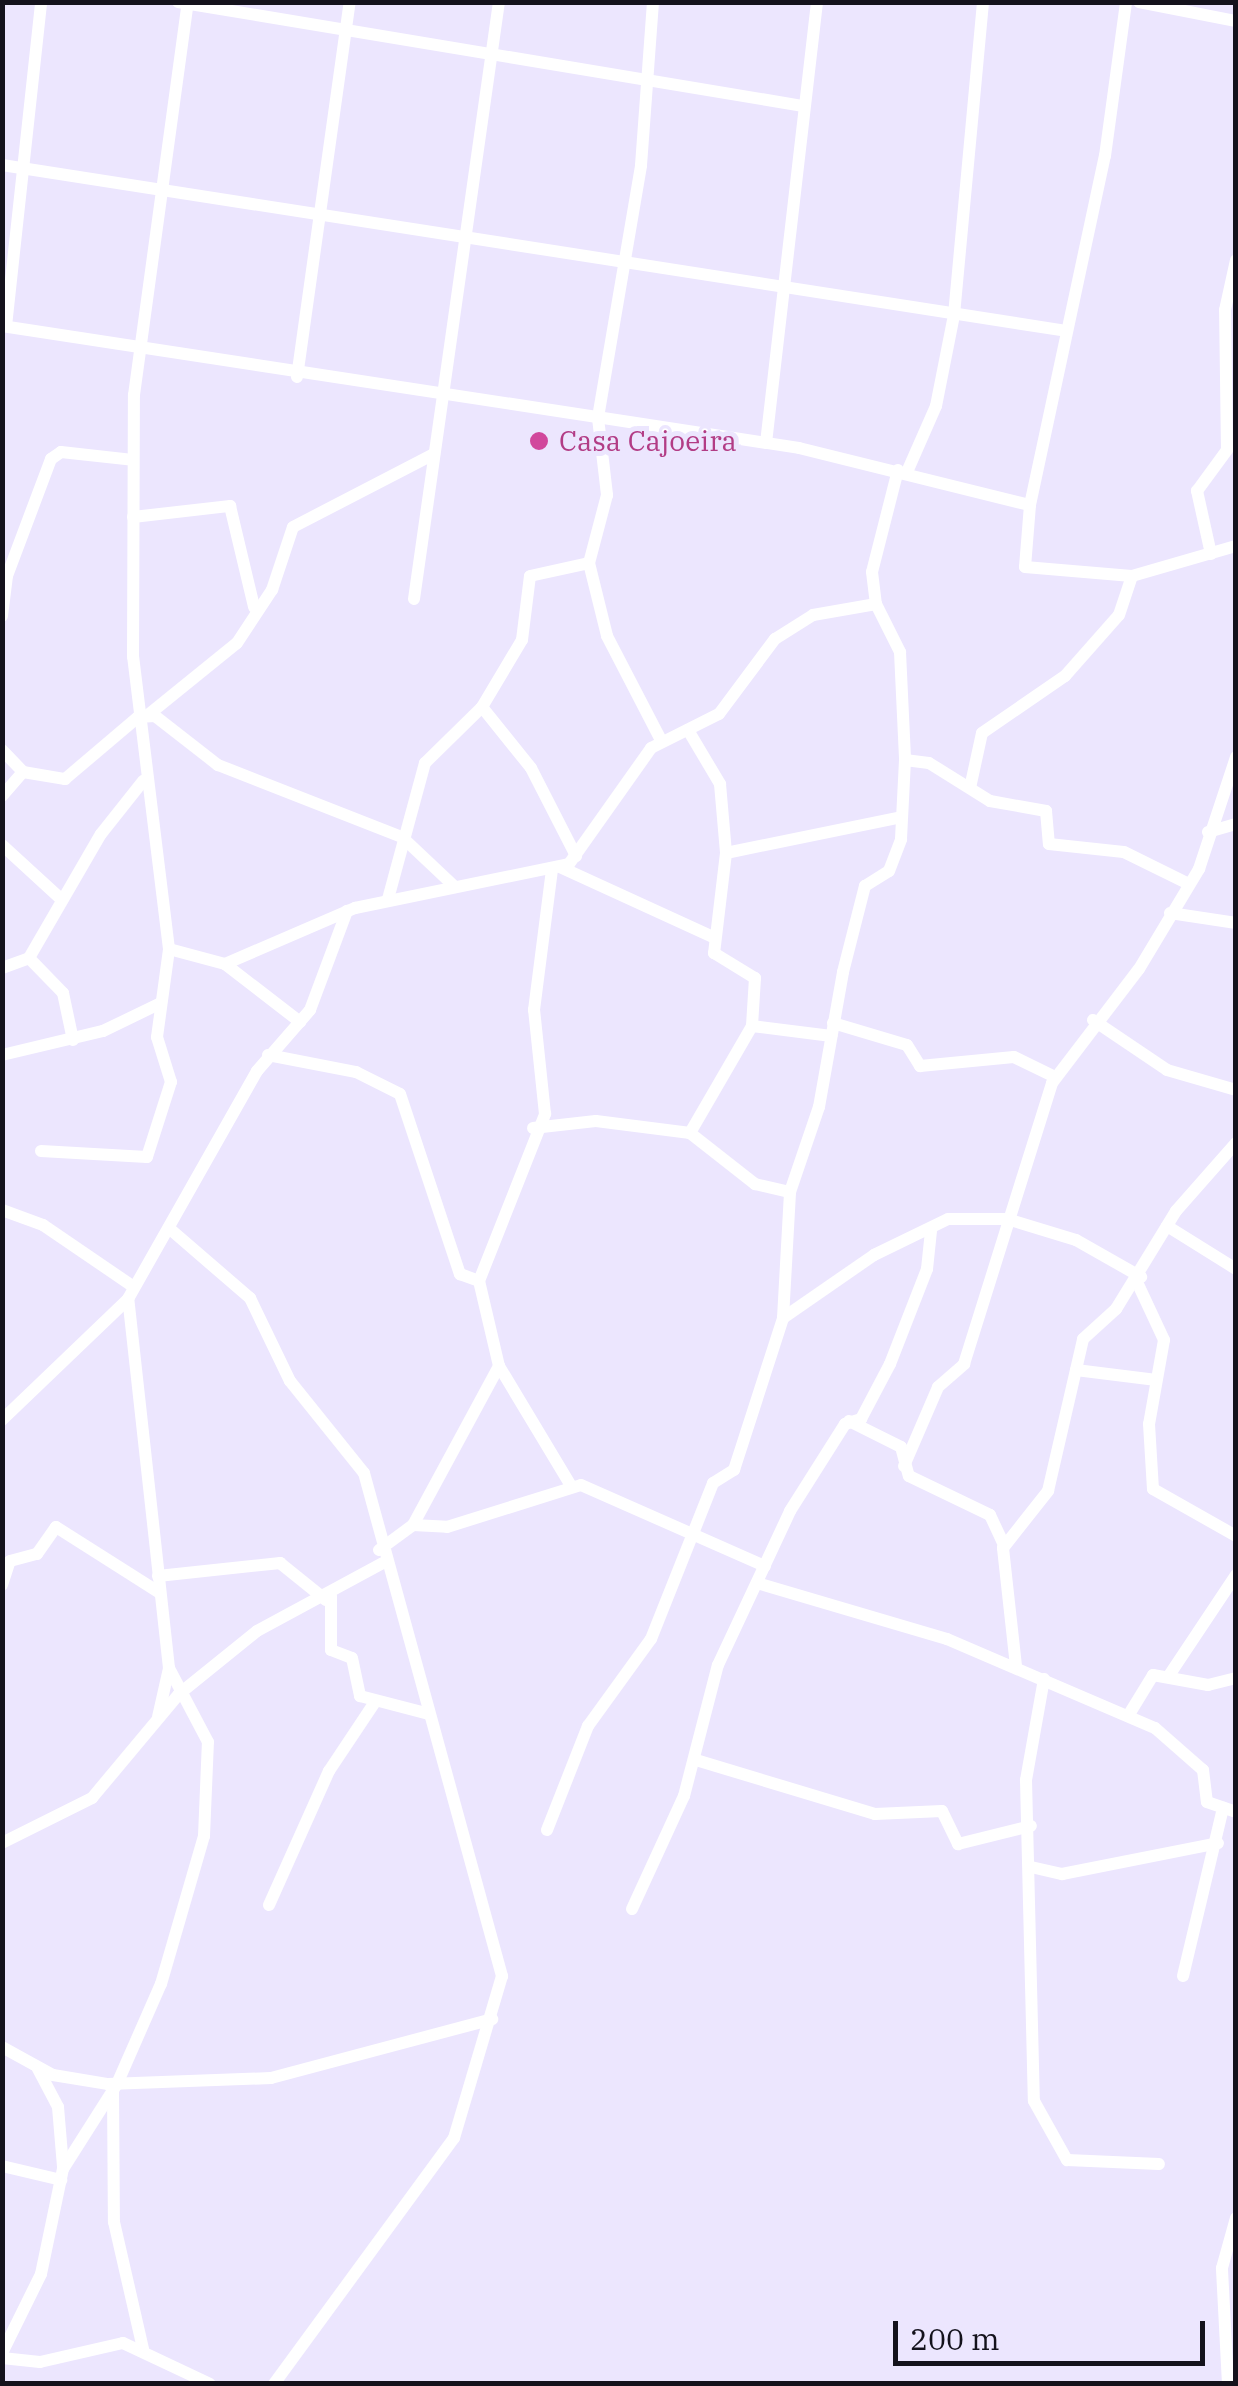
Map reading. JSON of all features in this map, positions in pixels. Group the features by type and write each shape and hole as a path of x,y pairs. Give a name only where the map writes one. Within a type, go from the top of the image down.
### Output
{"street":[{"path":"41,2 4,326 297,376 442,393 766,444 903,471 1030,505"},
{"path":"297,376 350,2"},
{"path":"414,600 462,234 499,2"},
{"path":"653,2 644,78 641,166 598,418 608,484 589,562 607,636 661,740"},
{"path":"766,444 817,2"},
{"path":"547,1830 588,1726 651,1639 713,1483 734,1470 783,1318 790,1192 866,886 889,871 901,817 905,760 900,652 876,604 877,536 903,471 936,406 954,315 983,2"},
{"path":"1126,2 1104,156 1061,330 1030,505 1026,566 1132,576 1236,546"},
{"path":"1139,2 1236,21"},
{"path":"41,1151 152,1154 172,1074 157,1037 169,950 143,781 133,460 138,348 163,187 185,3 803,106"},
{"path":"2,164 462,234 783,291 1061,330"},
{"path":"1212,554 1197,491 1227,450 1226,310 1236,260"},
{"path":"2,616 7,576 51,459 61,452 133,460"},
{"path":"2,750 23,772 66,779 202,665 224,659 254,606 272,590 293,527 434,454"},
{"path":"133,517 230,506 254,606"},
{"path":"388,898 409,842 429,755 482,707 522,640 530,576 589,562"},
{"path":"970,788 982,733 1064,676 1119,615 1132,576"},
{"path":"226,964 347,911 388,898 556,868 576,856 661,740 719,714 792,625 876,604"},
{"path":"482,707 530,768 576,856"},
{"path":"143,716 218,764 409,842 453,886"},
{"path":"688,730 720,784 726,853 715,956 754,975 752,1026 690,1134"},
{"path":"904,1466 938,1387 964,1364 1055,1077 1092,1020 1139,969 1189,884 1236,757"},
{"path":"905,760 929,763 970,788 1046,811 1048,844 1124,852 1189,884"},
{"path":"2,796 23,772"},
{"path":"2,968 30,958 61,899 143,781"},
{"path":"726,853 901,817"},
{"path":"1208,832 1236,824"},
{"path":"2,845 61,899"},
{"path":"556,868 715,938"},
{"path":"556,868 534,1010 546,1097 479,1281 499,1366 571,1486 765,1566"},
{"path":"2,1420 131,1293 268,1055 300,1022 347,911"},
{"path":"1170,914 1236,924"},
{"path":"169,950 226,964 300,1022"},
{"path":"30,958 63,993 73,1040"},
{"path":"2,1055 73,1040 161,1003"},
{"path":"1092,1020 1167,1070 1236,1090"},
{"path":"752,1026 832,1030 897,1040 920,1066 1014,1057 1055,1077"},
{"path":"268,1055 356,1072 400,1094 460,1274 479,1281"},
{"path":"533,1128 596,1120 690,1134 755,1184 790,1192"},
{"path":"1004,1545 1048,1491 1086,1332 1139,1280 1167,1226 1236,1143"},
{"path":"2,1210 43,1225 131,1293 168,1668 178,1694 208,1742 204,1836 161,1984 115,2088 62,2175"},
{"path":"783,1318 948,1219 1007,1219 1076,1240 1139,1280 1164,1340 1156,1380 1152,1489 1236,1536"},
{"path":"1167,1226 1236,1269"},
{"path":"170,1229 250,1298 290,1381 364,1473 381,1556 410,1621 429,1714 502,1976 454,2138 274,2384"},
{"path":"632,1909 696,1760 718,1665 765,1566 849,1422 861,1419 898,1346 932,1230"},
{"path":"782,1302 799,1305"},
{"path":"2,1843 92,1798 178,1694 258,1632 329,1598 413,1526 499,1366"},
{"path":"1076,1370 1156,1380"},
{"path":"849,1422 901,1448 904,1466"},
{"path":"904,1466 990,1515 1004,1545 1016,1666"},
{"path":"413,1526 439,1529 571,1486"},
{"path":"2,1585 10,1561 38,1554 58,1527 160,1594"},
{"path":"158,1576 280,1564 329,1598"},
{"path":"1168,1677 1236,1575"},
{"path":"757,1582 1016,1666 1128,1716 1190,1754 1205,1776 1207,1802 1229,1810 1183,1976"},
{"path":"329,1598 332,1650 352,1658 357,1692 375,1702 429,1714"},
{"path":"1188,1652 1188,1681"},
{"path":"157,1719 168,1668"},
{"path":"1128,1716 1149,1677 1188,1681 1236,1678"},
{"path":"1044,1679 1026,1780 1031,1826 1033,2092 1045,2129 1067,2160 1159,2164"},
{"path":"269,1905 328,1771 375,1702"},
{"path":"696,1760 875,1814 942,1811 958,1844 1031,1826"},
{"path":"1031,1867 1062,1874 1218,1843"},
{"path":"2,2047 38,2069 115,2088 271,2078 492,2019"},
{"path":"38,2069 58,2107 62,2175 41,2274 2,2356 40,2362 112,2343 143,2349 210,2384"},
{"path":"115,2088 114,2222 143,2349"},
{"path":"2,2166 62,2175"},
{"path":"1228,2384 1222,2268 1236,2218"}],"place":[{"name":"Casa Cajoeira","path":"539,441"}]}
